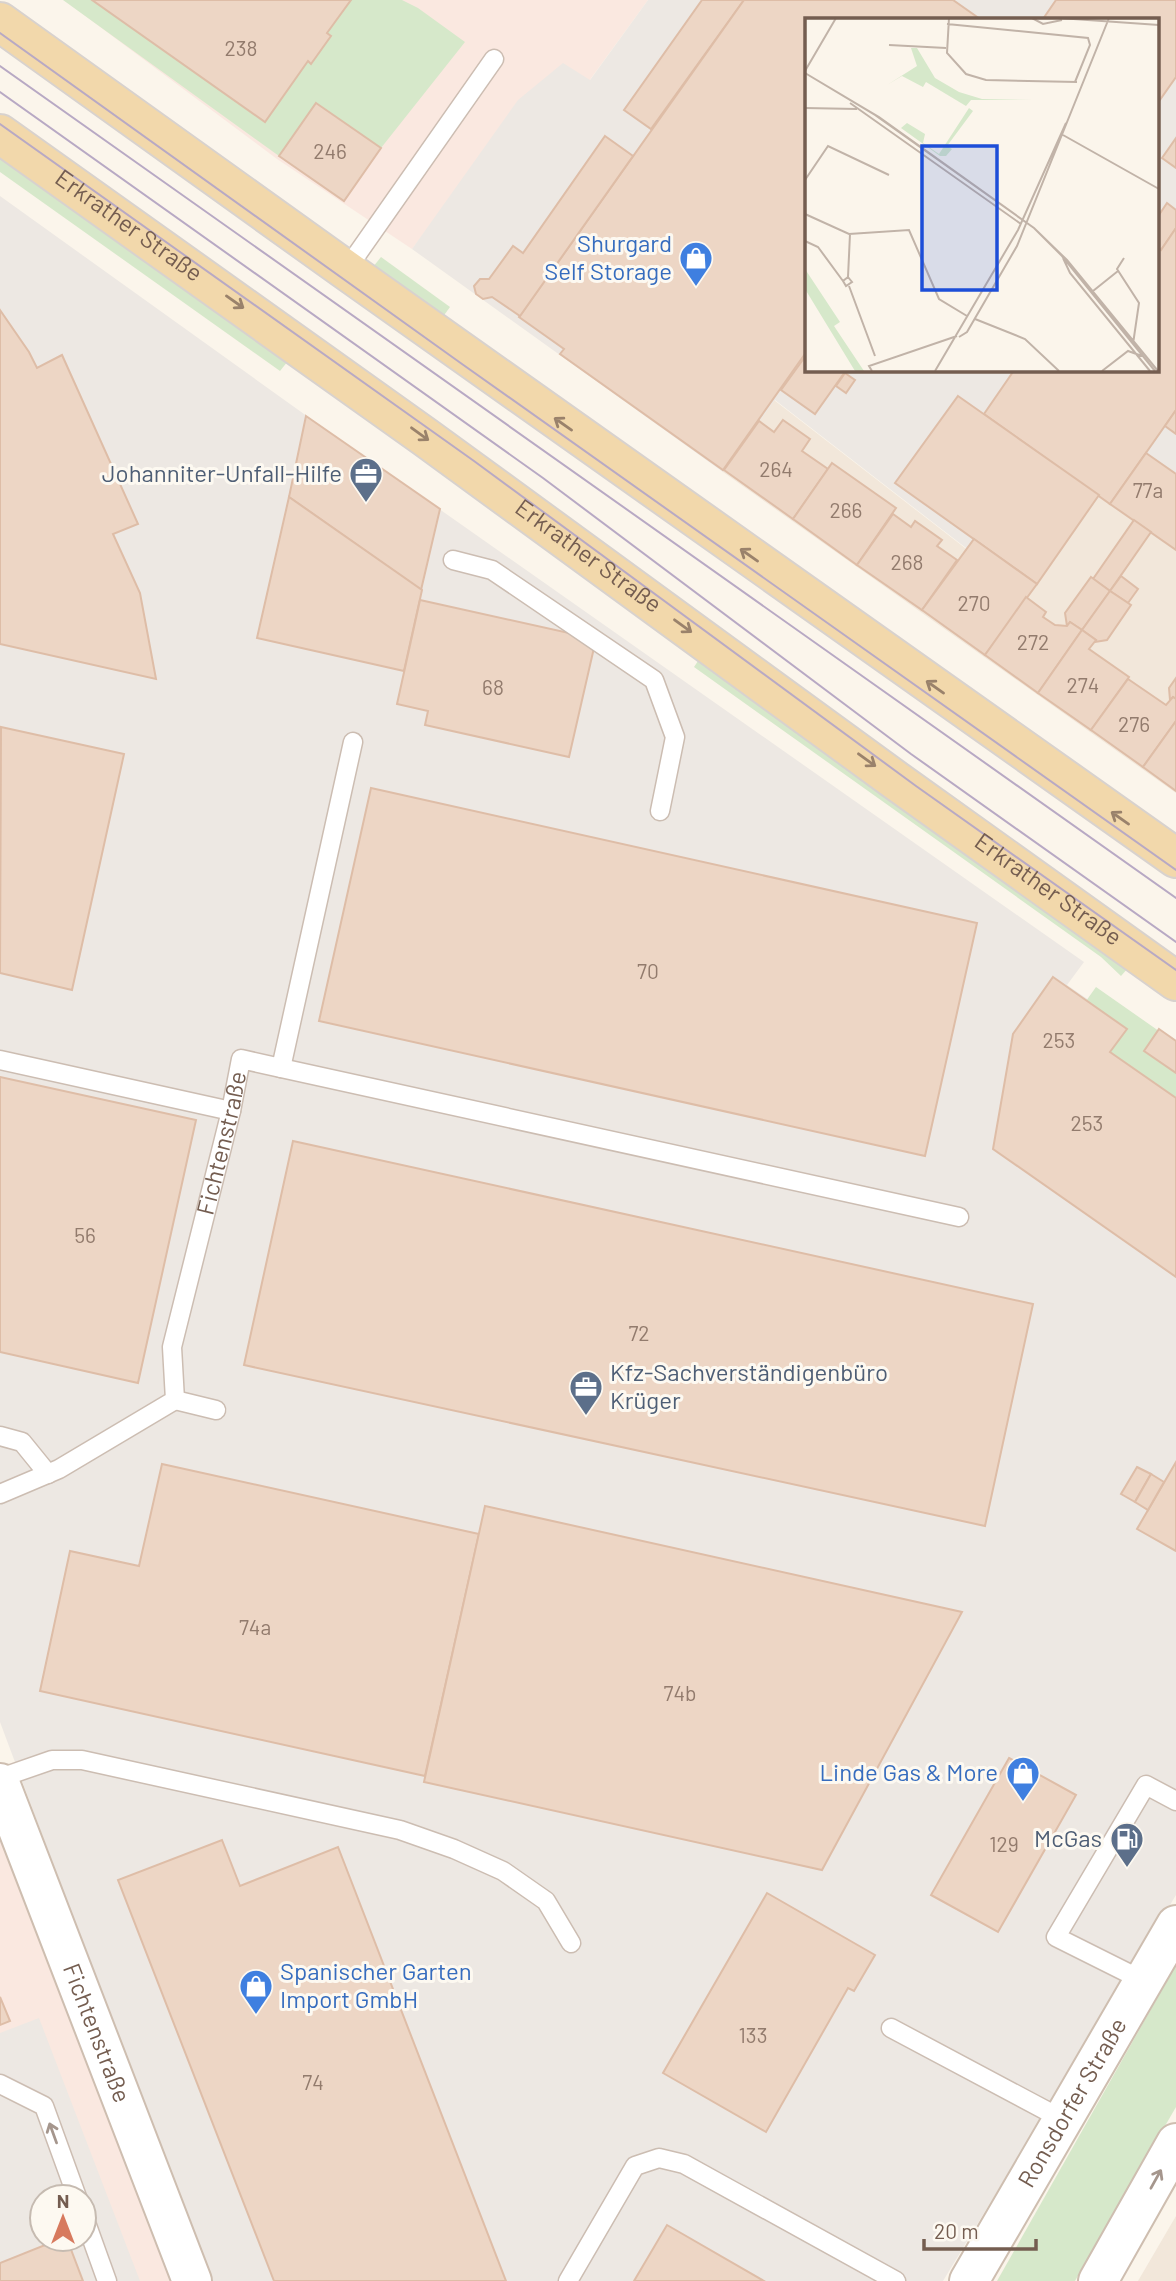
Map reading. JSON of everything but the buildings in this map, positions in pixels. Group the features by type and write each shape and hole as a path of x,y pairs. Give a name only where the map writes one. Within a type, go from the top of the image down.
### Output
{"main road":[{"path":"0,22 1176,858"},
{"name":"Erkrather Straße","path":"0,134 436,445 1176,981"},
{"name":"Fichtenstraße","path":"0,1780 192,2281"},
{"name":"Ronsdorfer Straße","path":"969,2281 1176,1925"},
{"path":"1098,2281 1176,2143"}],"lane":[{"path":"346,270 494,60"},
{"path":"453,560 492,570 654,680 675,737 660,811"},
{"name":"Fichtenstraße","path":"175,1400 172,1348 242,1059 281,1068 353,741"},
{"path":"0,1060 231,1111"},
{"path":"281,1068 959,1217"},
{"path":"0,1494 48,1474 175,1400 216,1410"},
{"path":"0,1436 22,1442 48,1474"},
{"path":"0,1780 52,1760 82,1760 400,1830 454,1849 503,1871 546,1901 571,1943"},
{"path":"1144,1981 1056,1937 1146,1785 1176,1801"},
{"path":"891,2028 1062,2119"},
{"path":"0,2084 44,2106 72,2183"},
{"path":"568,2281 635,2166 659,2158 684,2164 896,2281"},
{"path":"97,2253 107,2281"}],"shaded area":[{"path":"64,0 648,0 589,81 447,203 412,249 277,159"},
{"path":"648,0 1176,0 1176,551 1099,497 1028,596 775,400 723,472 412,249 518,100 563,63 590,80"},
{"path":"0,196 304,414 1084,962 1067,985 1131,1029 1176,1095 1176,1895 943,2281 209,2281 0,1722"},
{"path":"774,400 1027,596 1099,497 1176,551 1176,793 723,472"},
{"path":"0,1810 185,2281 0,2281"},
{"path":"39,2018 140,2281 0,2281 0,2033"},
{"path":"1176,2216 1176,2281 1138,2281"}],"green space":[{"path":"63,0 92,0 264,122 308,61 312,63 331,36 327,33 351,0 402,0 418,8 465,42 381,148 316,103 279,156"},
{"path":"0,156 288,361 280,371 0,172"},
{"path":"381,257 450,307 442,318 373,267"},
{"path":"700,658 1128,968 1121,976 1101,957 694,667"},
{"path":"1096,987 1176,1043 1176,1098 1110,1052 1127,1029 1086,1001"},
{"path":"1176,1965 1176,2107 1075,2281 997,2281"}],"tram line":[{"path":"0,33 1176,870"},
{"path":"0,66 1176,898"},
{"path":"0,92 543,478 911,754 1176,942"},
{"path":"0,124 474,461 916,786 1176,970"}],"place":[{"name":"Shurgard Self Storage","path":"696,288"},
{"name":"Johanniter-Unfall-Hilfe","path":"366,504"},
{"name":"Kfz-Sachverständigenbüro Krüger","path":"586,1417"},
{"name":"Linde Gas & More","path":"1023,1803"},
{"name":"McGas","path":"1127,1869"},
{"name":"Spanischer Garten Import GmbH","path":"256,2016"}]}
